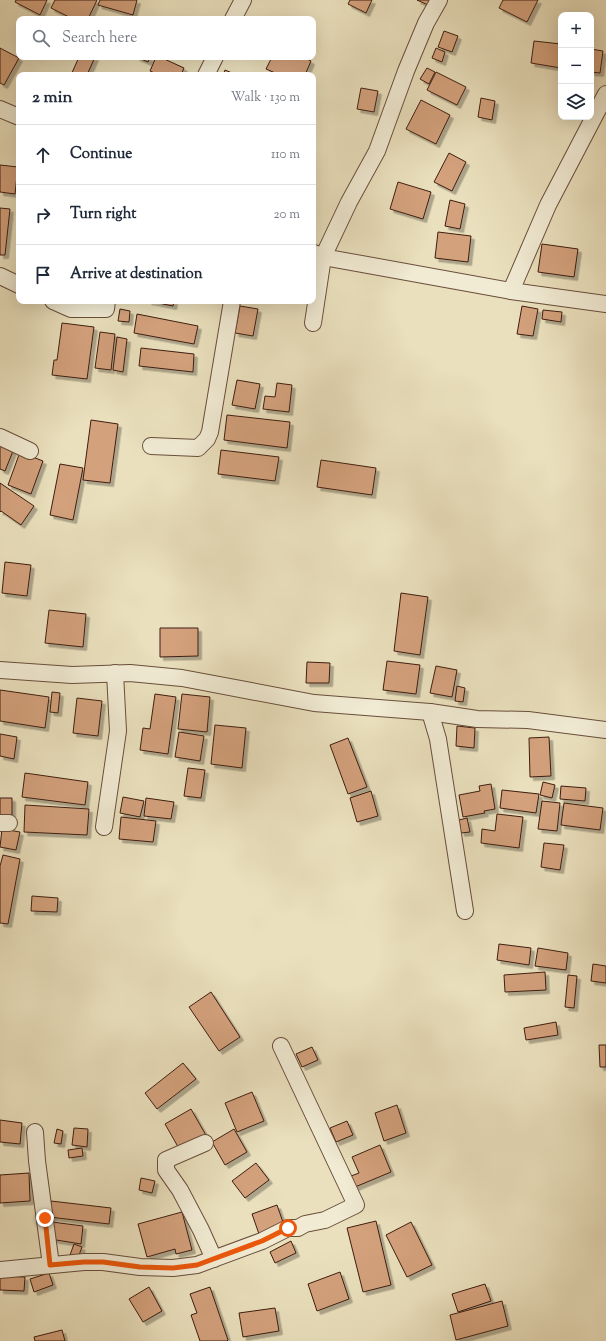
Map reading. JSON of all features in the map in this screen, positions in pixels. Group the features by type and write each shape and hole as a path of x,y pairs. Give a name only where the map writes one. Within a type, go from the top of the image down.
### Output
{"street":[{"path":"235,16 243,0"},
{"path":"316,282 318,255 377,151 409,64 426,23 439,0"},
{"path":"208,72 214,60"},
{"path":"511,291 548,205 606,94"},
{"path":"0,109 16,115"},
{"path":"318,255 511,291 606,304"},
{"path":"0,276 16,284"},
{"path":"60,304 71,309 106,309 106,304"},
{"path":"151,446 198,448 207,439 210,432 231,304"},
{"path":"313,323 314,304"},
{"path":"0,437 30,451"},
{"path":"0,670 72,675 130,673 182,678 314,703 430,712 477,719 528,720 606,730"},
{"path":"104,827 118,731 115,674"},
{"path":"430,712 438,739 465,912"},
{"path":"0,1270 84,1262 103,1262 140,1267 173,1268 197,1265 262,1241 288,1228 298,1228 305,1224 325,1220 356,1205 281,1046"},
{"path":"35,1132 37,1161 50,1265"},
{"path":"205,1143 166,1160 166,1170 180,1190 214,1259"}],"building":[{"path":"16,0 47,0 40,15 15,2"},
{"path":"55,0 97,0 89,16 67,16 51,8"},
{"path":"100,0 137,0 133,15 98,5"},
{"path":"350,0 372,0 366,13 348,4"},
{"path":"417,0 430,0 428,5"},
{"path":"503,0 538,0 527,22 499,8"},
{"path":"444,31 458,36 452,52 438,47"},
{"path":"534,41 558,44 558,68 531,63"},
{"path":"0,48 16,56 16,60 18,60 4,85 0,83"},
{"path":"436,48 445,52 442,62 432,58"},
{"path":"594,50 603,51 600,73 594,72"},
{"path":"78,60 94,60 88,72 72,72"},
{"path":"155,60 167,60 184,68 182,72 150,71"},
{"path":"270,60 311,61 306,72 273,72 266,69"},
{"path":"427,68 435,72 429,84 420,79"},
{"path":"436,72 466,87 457,105 427,90"},
{"path":"361,88 378,91 374,112 357,109"},
{"path":"481,98 495,101 492,120 478,117"},
{"path":"421,100 450,115 436,144 406,129"},
{"path":"449,153 466,162 452,191 434,182"},
{"path":"0,165 16,167 15,194 0,192"},
{"path":"398,182 431,192 423,219 390,209"},
{"path":"450,200 465,204 460,229 445,226"},
{"path":"0,208 10,209 5,255 0,255"},
{"path":"438,232 471,236 468,262 435,258"},
{"path":"542,244 578,249 574,277 538,272"},
{"path":"163,304 173,304 173,306"},
{"path":"240,306 258,309 253,336 235,333"},
{"path":"522,306 538,309 533,336 517,334"},
{"path":"120,309 130,311 129,322 118,321"},
{"path":"543,310 562,312 561,322 542,319"},
{"path":"137,314 198,326 194,344 134,333"},
{"path":"62,323 94,327 87,379 52,375 54,360 57,360"},
{"path":"100,332 115,334 111,370 95,368"},
{"path":"117,337 127,339 123,372 113,370"},
{"path":"141,348 194,354 193,372 139,366"},
{"path":"237,380 260,384 255,409 232,405"},
{"path":"277,383 292,385 289,412 263,409 265,396 275,397"},
{"path":"227,415 290,422 287,448 224,440"},
{"path":"91,420 118,424 110,483 83,480"},
{"path":"0,445 13,451 5,471 0,469"},
{"path":"221,450 279,457 275,481 218,474"},
{"path":"20,452 43,461 31,494 8,485"},
{"path":"321,460 376,468 372,495 317,487"},
{"path":"60,464 83,468 73,520 50,515"},
{"path":"0,483 34,506 21,525 1,511 0,512"},
{"path":"5,562 31,565 27,596 2,593"},
{"path":"401,593 428,597 420,655 394,651"},
{"path":"49,610 86,614 83,647 45,643"},
{"path":"160,628 198,628 198,656 160,657"},
{"path":"387,661 420,665 416,694 383,690"},
{"path":"307,662 330,663 329,683 306,683"},
{"path":"436,666 457,670 452,697 430,693"},
{"path":"457,686 465,688 463,702 455,701"},
{"path":"0,690 49,697 45,728 0,721"},
{"path":"52,692 60,693 58,713 50,712"},
{"path":"155,694 176,697 168,754 140,750 143,728 150,729"},
{"path":"182,694 210,697 207,732 178,729"},
{"path":"77,698 102,701 98,736 73,733"},
{"path":"215,725 246,728 242,768 211,764"},
{"path":"457,726 475,728 474,748 456,746"},
{"path":"179,732 204,736 200,761 175,757"},
{"path":"0,734 17,737 14,759 0,756"},
{"path":"549,737 551,776 530,777 529,738"},
{"path":"348,738 367,787 348,794 330,745"},
{"path":"188,768 205,770 201,798 184,796"},
{"path":"25,773 88,782 85,805 22,797"},
{"path":"543,782 555,785 552,798 540,795"},
{"path":"491,784 495,809 484,811 485,813 463,817 459,795 480,791 479,786"},
{"path":"561,786 586,788 585,801 560,799"},
{"path":"502,790 539,794 536,813 500,808"},
{"path":"371,791 378,816 357,822 350,798"},
{"path":"123,797 144,801 140,817 120,813"},
{"path":"0,798 12,798 12,815 0,816"},
{"path":"146,798 174,802 171,819 144,816"},
{"path":"542,801 560,803 557,831 538,829"},
{"path":"564,803 603,808 600,830 561,825"},
{"path":"25,805 89,809 87,835 24,832"},
{"path":"497,814 523,817 519,848 481,843 482,829 495,831"},
{"path":"121,817 156,821 153,842 119,839"},
{"path":"467,818 470,832 461,833 459,820"},
{"path":"2,829 20,832 16,850 0,847"},
{"path":"544,843 564,845 560,870 541,867"},
{"path":"3,855 20,859 8,924 0,923 0,866"},
{"path":"32,896 58,898 57,912 31,911"},
{"path":"499,944 531,948 529,965 497,960"},
{"path":"538,948 568,953 566,970 535,966"},
{"path":"593,964 606,966 606,983 591,981"},
{"path":"545,972 546,990 505,992 504,975"},
{"path":"568,975 577,976 574,1008 565,1007"},
{"path":"211,992 240,1037 219,1051 189,1007"},
{"path":"556,1022 558,1035 526,1040 524,1028"},
{"path":"599,1045 606,1045 606,1067 600,1067"},
{"path":"312,1047 318,1060 302,1067 296,1054"},
{"path":"183,1063 196,1079 157,1109 145,1093"},
{"path":"252,1092 264,1121 237,1132 225,1103"},
{"path":"397,1105 406,1133 384,1141 375,1113"},
{"path":"191,1109 207,1137 181,1152 165,1124"},
{"path":"0,1120 22,1123 20,1144 0,1142"},
{"path":"347,1121 353,1135 336,1142 330,1128"},
{"path":"74,1128 88,1129 87,1147 72,1145"},
{"path":"57,1129 63,1131 61,1144 54,1143"},
{"path":"234,1129 247,1152 225,1165 212,1142"},
{"path":"380,1145 391,1172 355,1187 351,1176 359,1173 352,1157"},
{"path":"82,1148 83,1156 69,1158 68,1150"},
{"path":"256,1163 269,1180 245,1198 232,1181"},
{"path":"29,1173 30,1201 0,1203 0,1175"},
{"path":"141,1178 155,1181 152,1193 139,1190"},
{"path":"51,1201 111,1208 109,1224 49,1217"},
{"path":"277,1205 284,1225 259,1234 252,1214"},
{"path":"182,1212 192,1250 176,1254 175,1249 147,1257 138,1224"},
{"path":"376,1221 391,1285 363,1292 347,1228"},
{"path":"52,1222 83,1226 81,1244 50,1239"},
{"path":"411,1222 432,1265 407,1277 386,1235"},
{"path":"291,1241 296,1253 275,1263 270,1252"},
{"path":"74,1244 82,1247 78,1258 70,1255"},
{"path":"340,1272 349,1299 317,1311 308,1284"},
{"path":"49,1273 53,1285 34,1292 30,1279"},
{"path":"0,1276 25,1277 24,1291 0,1290"},
{"path":"485,1284 491,1301 458,1312 452,1294"},
{"path":"149,1287 162,1311 143,1322 129,1299"},
{"path":"210,1287 228,1340 227,1341 200,1341 191,1315 197,1313 190,1294"},
{"path":"502,1301 508,1326 456,1340 450,1315"},
{"path":"275,1308 279,1331 243,1337 239,1313"},
{"path":"62,1330 65,1341 35,1341 34,1337"}],"route":[{"path":"45,1218 50,1265 103,1262 140,1267 173,1268 197,1265 262,1241 288,1228"}]}
